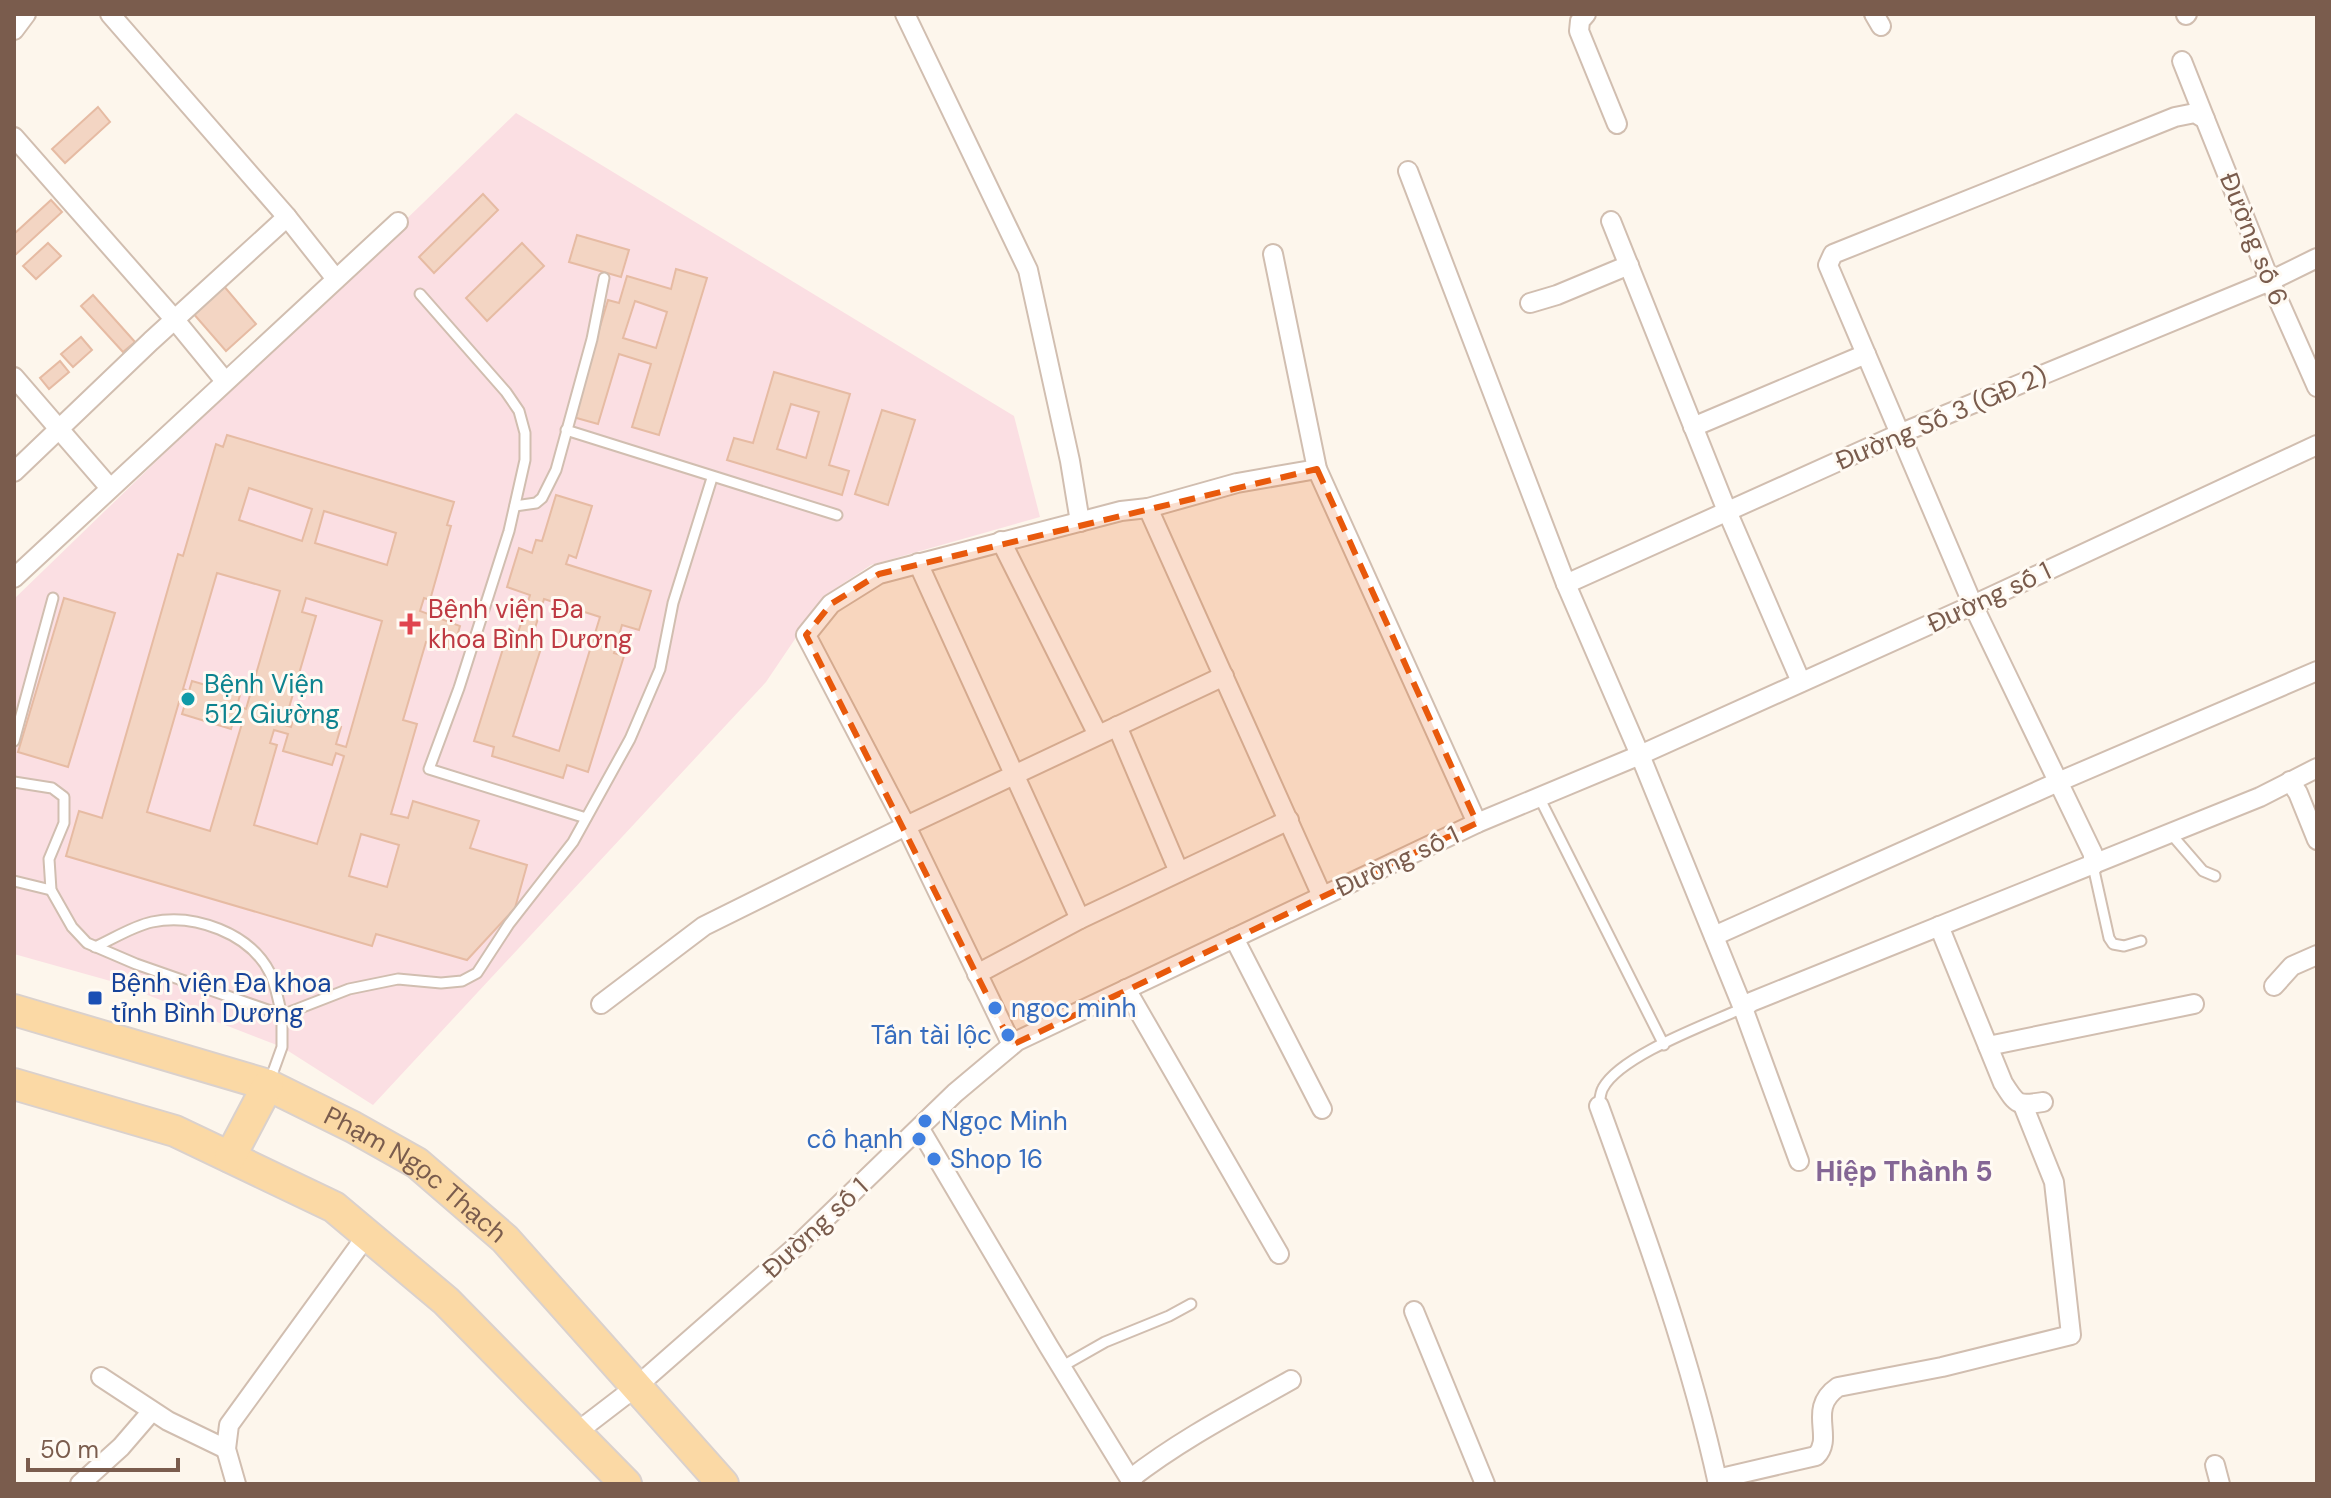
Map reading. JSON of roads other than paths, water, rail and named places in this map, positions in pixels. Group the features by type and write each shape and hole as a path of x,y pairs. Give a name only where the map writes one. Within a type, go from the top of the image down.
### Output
{"main road":[{"name":"Phạm Ngọc Thạch","path":"14,1010 268,1085 417,1163 505,1239 723,1484"},
{"path":"14,1084 175,1131 334,1207 446,1301 626,1484"},
{"path":"230,1157 268,1085"}],"street":[{"path":"14,30 26,14"},
{"path":"110,14 287,217 336,279"},
{"path":"905,14 1028,270 1070,461 1080,522"},
{"path":"1586,14 1580,21 1579,31 1617,124"},
{"name":"Đường số 6","path":"2182,61 2270,281 2317,387"},
{"path":"2093,866 2093,854 1973,605 1828,265 1833,254 2175,117 2195,113 2205,119"},
{"path":"14,137 225,381"},
{"path":"1408,171 1566,584 1714,936 1799,1161"},
{"path":"14,472 287,217"},
{"path":"1611,221 1727,511 1801,682"},
{"path":"14,578 398,222"},
{"path":"1273,254 1317,469 1477,823"},
{"name":"Đường Số 3 (GĐ 2)","path":"1566,584 1899,434 2270,281 2317,258"},
{"path":"1530,303 1629,265"},
{"path":"1693,427 1866,354"},
{"path":"14,377 110,488"},
{"name":"Đường số 1","path":"577,1432 637,1386 800,1243 955,1093 1012,1045 1477,823 1640,755 2317,445"},
{"path":"1012,1045 906,826 806,635 831,604 879,574 1237,483 1317,469"},
{"path":"1148,508 1322,896"},
{"path":"1001,541 1098,735"},
{"path":"918,563 1080,919"},
{"path":"1714,936 2058,782 2317,671"},
{"path":"601,1004 704,926 906,826 1224,676"},
{"path":"1117,726 1179,872"},
{"path":"1743,1008 1751,1002 2260,797 2317,768"},
{"path":"2290,781 2317,840"},
{"path":"977,974 1080,919 1289,820"},
{"path":"1939,926 2003,1083 2015,1103 2043,1102"},
{"path":"1234,938 1322,1109"},
{"path":"2274,986 2292,966 2317,955"},
{"path":"1126,989 1279,1254"},
{"path":"1988,1046 2194,1004"},
{"path":"1599,1106 1658,1268 1708,1439 1717,1482 1816,1456 1822,1450 1822,1410 1827,1394 1838,1387 1942,1367 2071,1335 2054,1182 2023,1105"},
{"path":"920,1129 1132,1482 1162,1454 1291,1380"},
{"path":"236,1484 226,1449 229,1425 367,1235"},
{"path":"1414,1311 1485,1484"},
{"path":"101,1377 195,1436 226,1449"},
{"path":"80,1484 121,1447 152,1411"},
{"path":"2215,1465 2220,1484"}],"lane":[{"path":"515,506 536,503 542,498 556,470 592,339 604,278"},
{"path":"420,294 506,392 519,411 525,433 525,460 515,506 459,688 429,769 586,818"},
{"path":"566,430 837,515"},
{"path":"14,782 52,788 64,797 64,823 49,859 51,890 72,927 95,947 282,1015 349,989 398,979 441,983 462,981 477,973 509,924 573,842 630,739 660,669 673,603 712,478"},
{"path":"14,741 53,598"},
{"path":"1539,797 1664,1045"},
{"path":"2171,834 2203,871 2215,876"},
{"path":"2093,866 2113,944 2124,946 2141,941"},
{"path":"14,881 51,890"},
{"path":"95,947 150,922 177,919 205,924 235,937 255,952 270,973 282,1015 282,1047 268,1085"},
{"path":"1599,1106 1601,1090 1631,1061 1743,1008"},
{"path":"1061,1367 1105,1342 1191,1304"}],"place":[{"name":"Bệnh viện Đa khoa Bình Dương","path":"410,624"},
{"name":"Bệnh Viện 512 Giường","path":"188,699"},
{"name":"Bệnh viện Đa khoa tỉnh Bình Dương","path":"95,998"},
{"name":"ngoc minh","path":"995,1008"},
{"name":"Tấn tài lộc","path":"1008,1035"},
{"name":"Ngọc Minh","path":"925,1121"},
{"name":"cô hạnh","path":"919,1139"},
{"name":"Shop 16","path":"934,1159"}],"district":[{"name":"Hiệp Thành 5","path":"1904,1171"}]}
